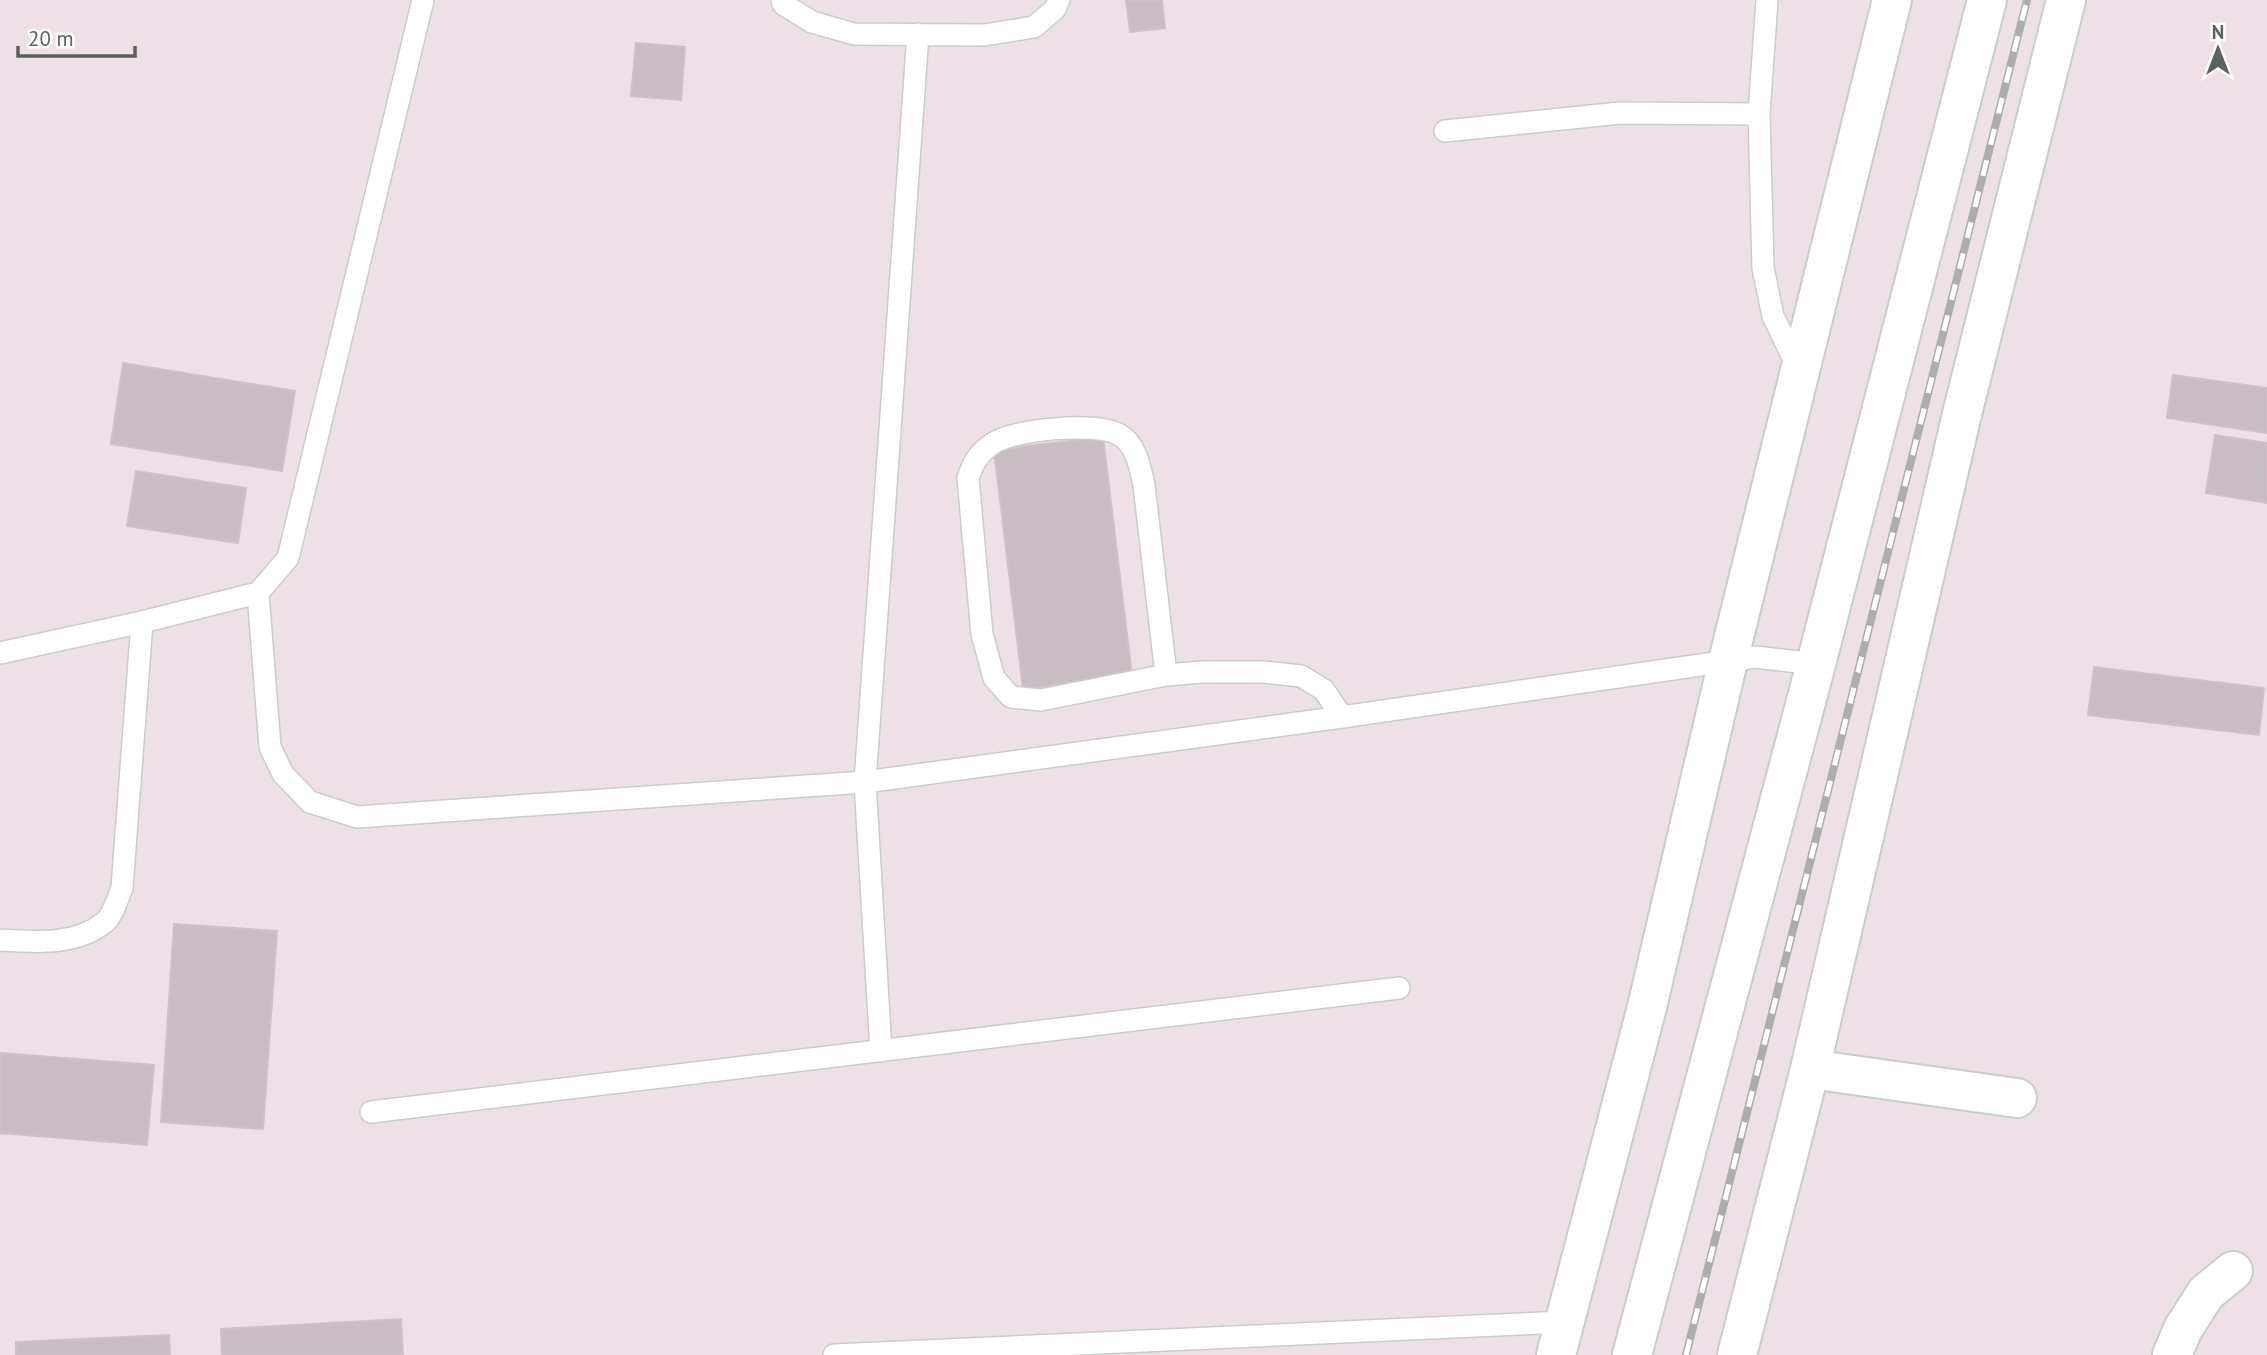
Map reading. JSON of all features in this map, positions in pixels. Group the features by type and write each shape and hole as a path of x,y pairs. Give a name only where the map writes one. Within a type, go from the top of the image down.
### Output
{"street":[{"path":"1560,1339 1742,659 1800,372 1892,0"},
{"path":"1632,1355 1804,663 1987,0"},
{"path":"1737,1355 1810,1069 1962,414 2066,0"},
{"path":"1810,1069 2017,1098"},
{"path":"2172,1355 2183,1329 2206,1293 2233,1271"}],"lane":[{"path":"0,653 258,593 288,558 423,0"},
{"path":"782,0 783,4 812,22 854,34 984,35 1034,27 1055,9 1059,0"},
{"path":"1767,0 1759,114 1763,268 1773,316 1800,372"},
{"path":"881,1051 865,782 918,34"},
{"path":"1445,131 1620,113 1759,114"},
{"path":"1166,675 1144,485 1138,457 1119,435 1090,427 1019,433 994,442 975,459 968,478 982,634 994,678 1011,697 1041,700 1166,675 1264,672 1301,676 1324,690 1342,717"},
{"path":"258,593 270,747 283,774 310,802 357,817 865,782 1742,659 1804,663"},
{"path":"0,940 42,942 78,937 107,920 122,888 142,622"},
{"path":"371,1112 1399,988"},
{"path":"834,1355 1560,1339"}],"building":[{"path":"1126,0 1162,0 1165,28 1130,32"},
{"path":"636,43 685,47 681,100 631,96"},
{"path":"123,363 295,391 282,471 111,444"},
{"path":"2173,375 2267,388 2267,433 2167,418"},
{"path":"2215,435 2267,443 2267,503 2206,493"},
{"path":"1103,437 1132,676 1023,689 994,450"},
{"path":"136,471 246,488 238,543 127,526"},
{"path":"2094,667 2264,688 2259,735 2088,715"},
{"path":"174,924 277,931 263,1129 161,1122"},
{"path":"0,1053 154,1065 147,1145 0,1133"},
{"path":"401,1319 403,1355 222,1355 221,1329"},
{"path":"169,1335 170,1355 16,1355 16,1342"}],"railway":[{"path":"1686,1355 2027,0"}]}
